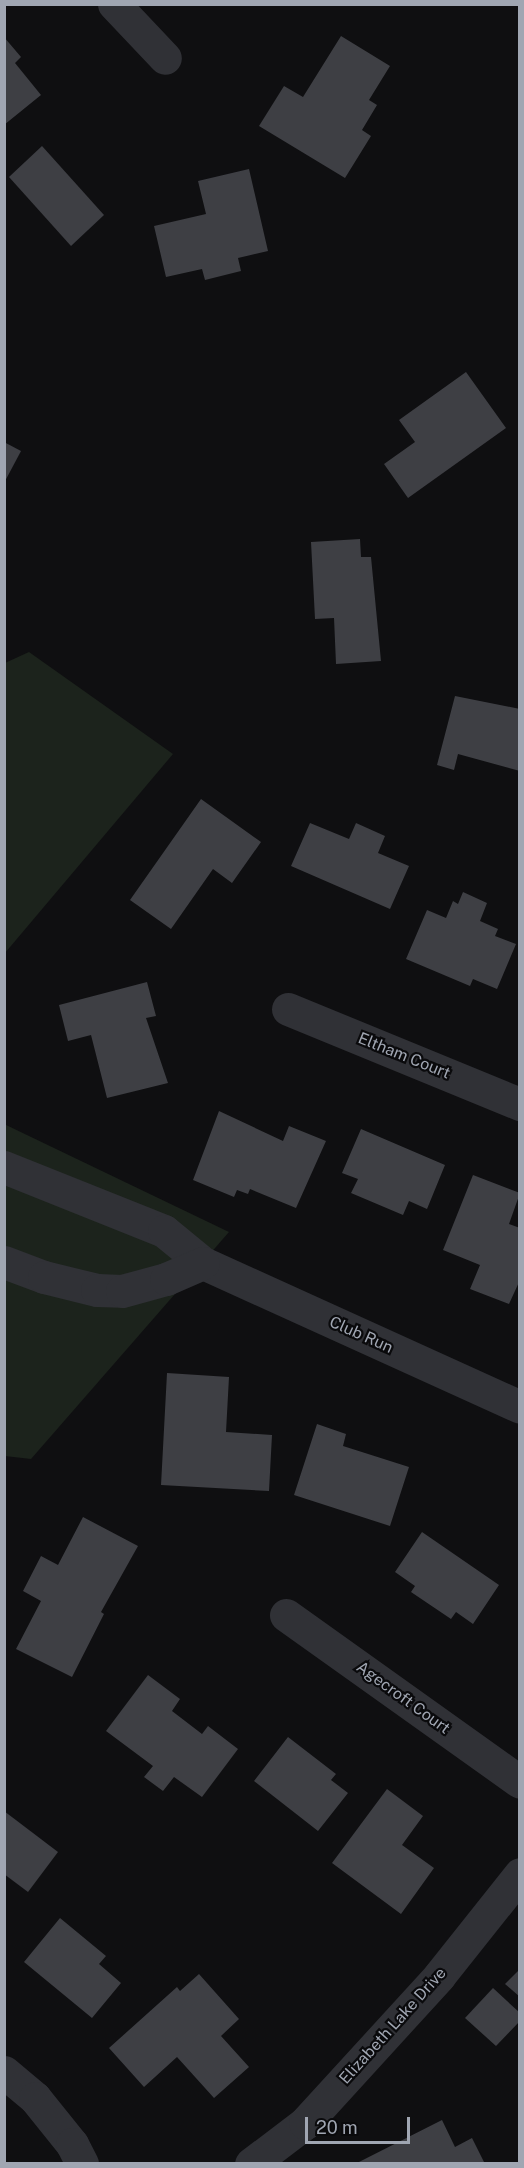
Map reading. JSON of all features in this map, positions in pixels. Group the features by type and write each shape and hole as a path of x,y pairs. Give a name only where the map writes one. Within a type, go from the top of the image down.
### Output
{"street":[{"path":"114,4 165,58"},
{"name":"Eltham Court","path":"288,1009 519,1104"},
{"name":"Club Run","path":"4,1167 164,1231 203,1263 519,1407"},
{"path":"4,1263 86,1288 122,1292 166,1280 203,1263"},
{"name":"Agecroft Court","path":"286,1615 519,1782"},
{"name":"Elizabeth Lake Drive","path":"251,2163 305,2123 439,1976 519,1874"},
{"path":"4,2072 35,2098 72,2144 82,2163"}],"shaded area":[{"path":"29,652 173,754 5,953 5,663"},
{"path":"4,1124 229,1232 31,1459 5,1456"}],"building":[{"path":"341,36 390,66 369,100 377,105 362,130 371,136 345,178 259,126 284,86 303,97"},
{"path":"4,37 21,57 15,63 41,95 4,125"},
{"path":"42,146 104,215 71,246 9,177"},
{"path":"249,169 268,251 238,258 241,271 205,280 202,269 166,277 154,226 206,214 198,181"},
{"path":"466,372 506,428 408,498 384,464 415,442 399,420"},
{"path":"4,442 21,451 4,483"},
{"path":"360,539 361,557 371,557 381,661 336,664 334,618 315,619 311,542"},
{"path":"455,696 520,709 520,771 458,754 454,770 437,765"},
{"path":"201,799 261,842 232,883 213,869 171,929 130,900"},
{"path":"310,823 349,839 356,823 385,836 378,853 409,866 390,909 291,866"},
{"path":"463,892 487,903 480,921 498,929 495,936 516,944 497,989 473,979 470,986 406,959 427,910 446,918 453,901 458,904"},
{"path":"147,982 156,1016 146,1018 168,1083 107,1098 91,1035 68,1041 59,1005"},
{"path":"219,1111 283,1141 289,1126 326,1141 296,1208 250,1189 248,1194 237,1190 234,1197 193,1180"},
{"path":"361,1129 445,1165 427,1209 409,1201 403,1215 351,1193 358,1179 342,1173"},
{"path":"473,1175 520,1193 509,1224 520,1228 520,1280 509,1304 470,1289 480,1265 443,1250"},
{"path":"167,1373 229,1377 226,1432 272,1435 269,1491 161,1485"},
{"path":"317,1424 346,1434 343,1446 409,1467 390,1526 294,1495"},
{"path":"83,1517 138,1546 101,1612 104,1614 72,1677 16,1649 41,1601 23,1591 41,1556 58,1565"},
{"path":"422,1532 499,1585 473,1624 456,1612 451,1619 411,1592 415,1586 395,1572"},
{"path":"148,1675 180,1699 172,1711 202,1734 208,1726 238,1749 202,1797 174,1777 163,1791 144,1777 153,1766 106,1731"},
{"path":"288,1737 336,1774 331,1780 348,1793 318,1831 254,1781"},
{"path":"387,1789 423,1816 402,1845 434,1868 401,1914 332,1863"},
{"path":"4,1811 58,1852 28,1892 4,1874"},
{"path":"60,1918 106,1956 99,1964 121,1983 92,2018 24,1962"},
{"path":"520,1969 520,1997 505,1984"},
{"path":"199,1974 239,2019 221,2036 249,2067 214,2098 177,2057 144,2087 109,2048 177,1987 180,1991"},
{"path":"493,1988 520,2013 520,2021 496,2046 465,2018"},
{"path":"442,2120 455,2147 472,2138 485,2164 355,2164"}]}
